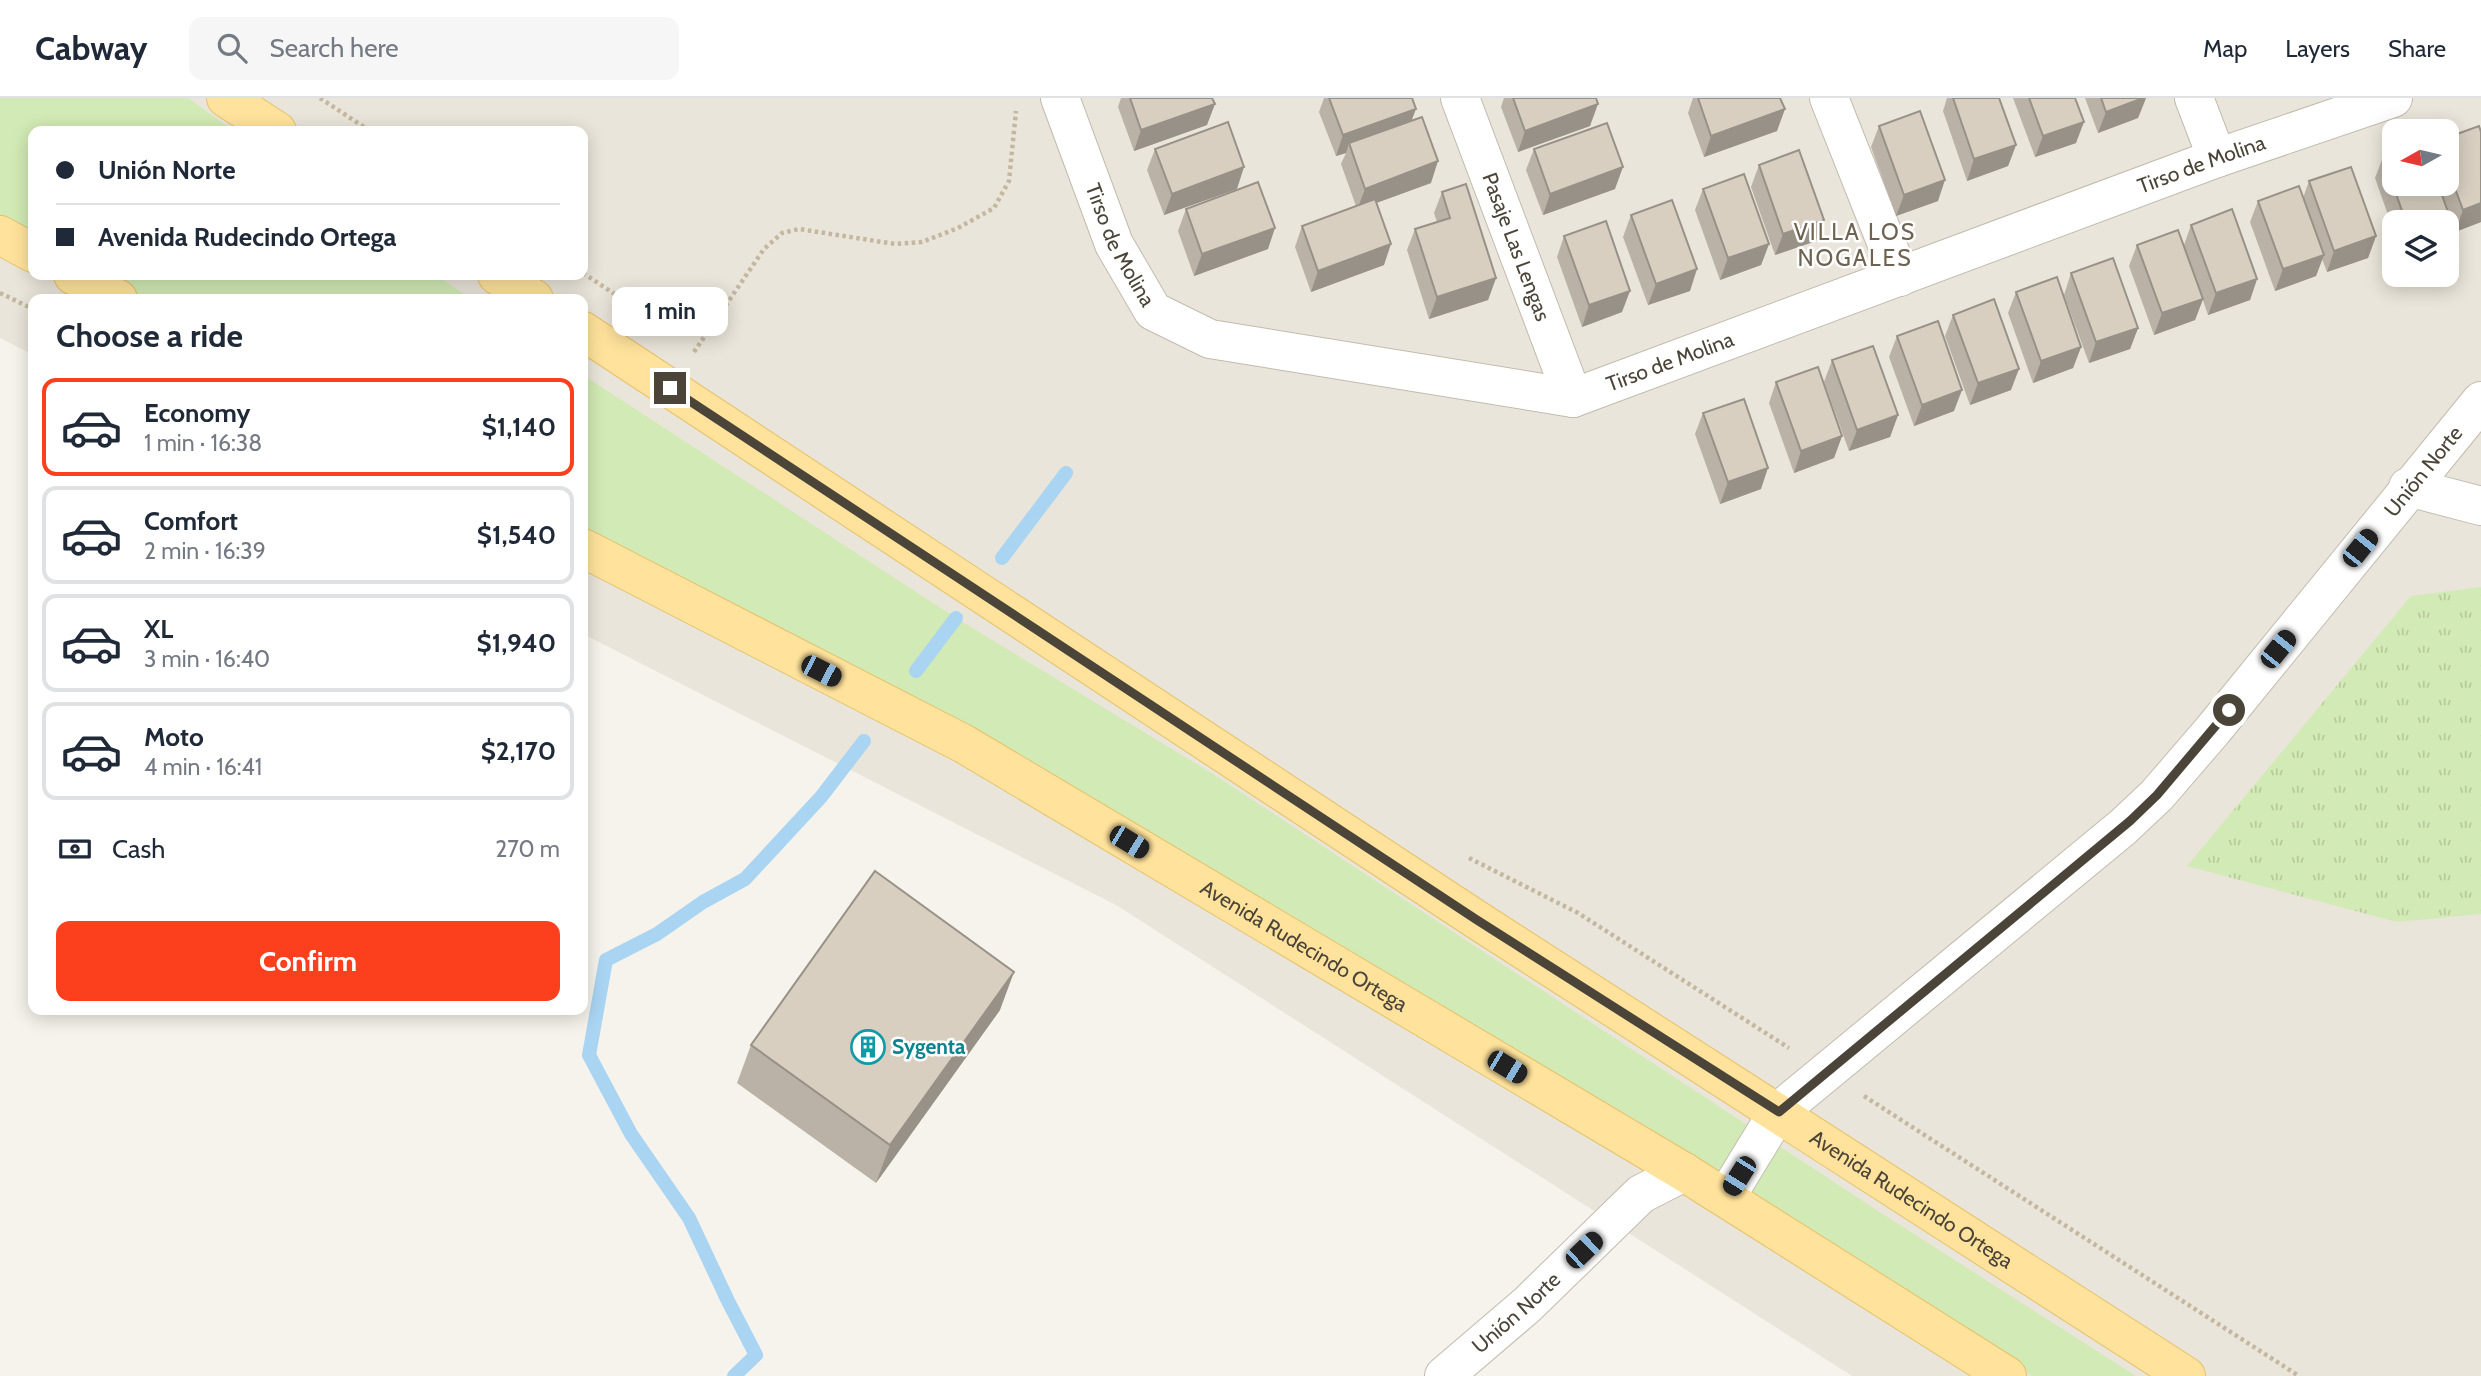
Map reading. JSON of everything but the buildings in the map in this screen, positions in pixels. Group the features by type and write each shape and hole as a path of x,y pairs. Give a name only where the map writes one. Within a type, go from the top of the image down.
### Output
{"main road":[{"path":"226,98 269,126"},
{"path":"0,235 28,250"},
{"path":"82,280 109,294"},
{"path":"505,280 526,294"},
{"name":"Avenida Rudecindo Ortega","path":"588,334 1466,912 2186,1376"},
{"name":"Avenida Rudecindo Ortega","path":"588,551 964,744 1726,1197 2007,1376"}],"street":[{"name":"Tirso de Molina","path":"1059,98 1114,244 1153,311 1210,339 1573,398 2217,158 2393,98"},
{"name":"Pasaje Las Lengas","path":"1460,98 1573,398"},
{"path":"1829,98 1900,277"},
{"path":"2194,98 2217,158"},
{"name":"Unión Norte","path":"1726,1197 1779,1112 2130,821 2157,795 2481,401"},
{"path":"2408,488 2481,506"},
{"name":"Unión Norte","path":"1444,1376 1527,1305 1641,1194 1684,1172"}],"path":[{"path":"320,98 362,126"},
{"path":"670,388 764,249 782,233 799,229 895,244 922,242 958,228 994,208 1009,181 1017,98"},
{"path":"588,276 662,326"},
{"path":"0,293 28,307"},
{"path":"685,341 708,356"},
{"path":"1458,853 1578,913 2299,1376"}],"shaded area":[{"path":"0,98 2481,98 2481,1376 1852,1376 1116,905 588,637 588,294 28,294 28,352 0,338"}],"green space":[{"path":"0,98 188,98 227,126 28,126 28,235 0,220"},
{"path":"110,280 443,280 464,294 137,294"},
{"path":"588,378 956,618 1213,774 1878,1211 2136,1376 2032,1376 1643,1124 810,647 588,531"},
{"path":"2481,587 2481,914 2397,922 2187,866 2411,596"}],"waterway":[{"path":"1002,558 1066,473"},
{"path":"916,671 956,618"},
{"path":"734,1376 756,1355 689,1218 631,1134 589,1055 606,960 657,934 703,902 745,879 821,797 864,741"}],"place":[{"name":"Sygenta","path":"868,1047"}],"district":[{"name":"VILLA LOS NOGALES","path":"1855,245"}],"route":[{"path":"670,388 1477,920 1779,1112 2130,821 2157,795 2229,710"}]}
